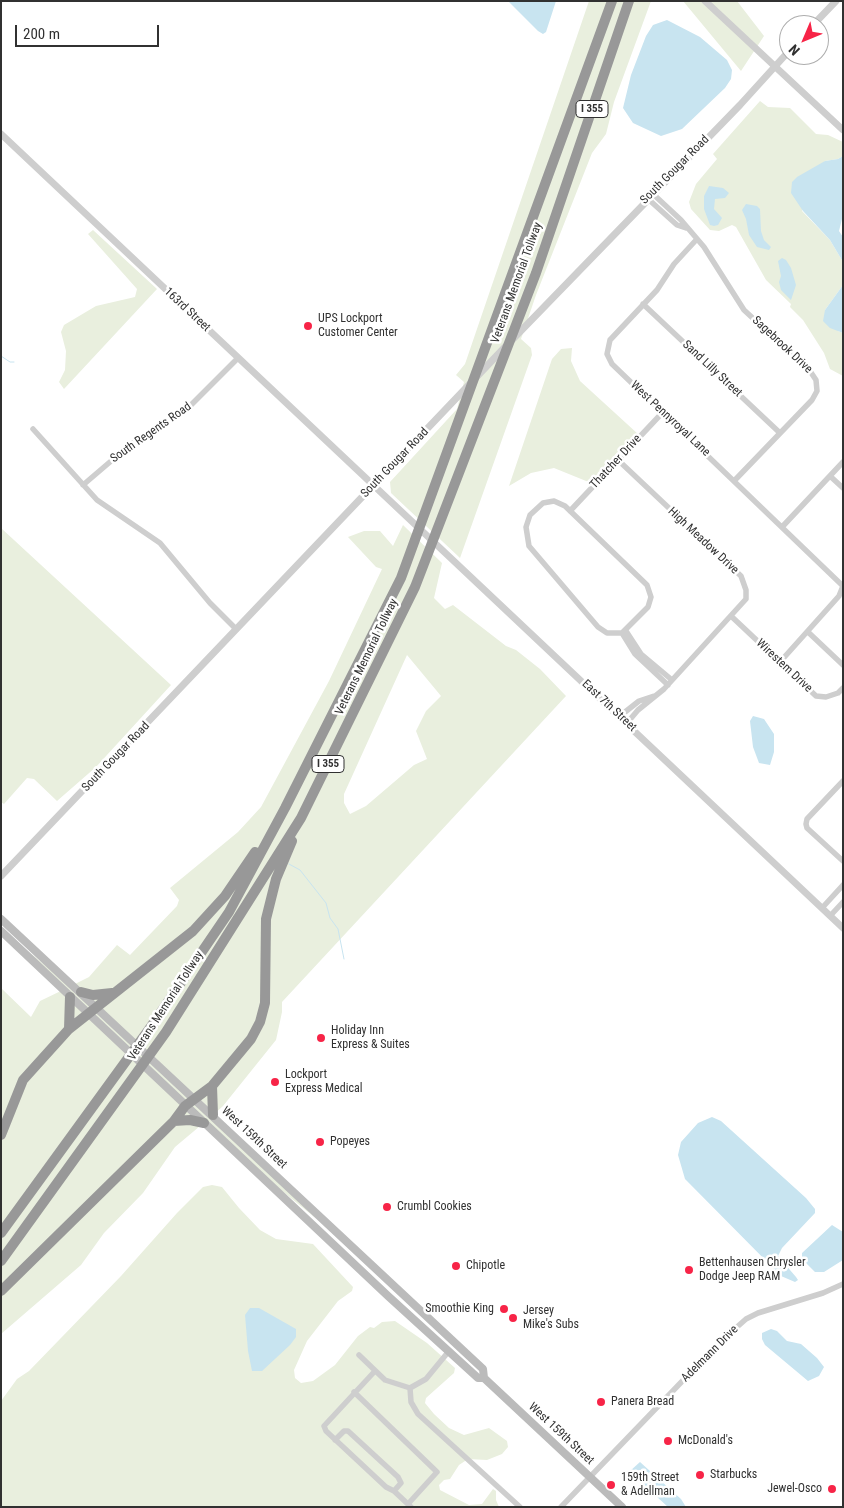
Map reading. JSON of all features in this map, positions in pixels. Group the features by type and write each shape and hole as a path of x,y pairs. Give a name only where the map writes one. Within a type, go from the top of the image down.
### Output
{"highway":[{"name":"Veterans Memorial Tollway","path":"1,1233 150,1028 229,912 285,808 401,578 612,1"},
{"name":"Veterans Memorial Tollway","path":"1,1261 166,1032 306,809 415,587 536,273 629,1"},
{"path":"1,1135 23,1080 69,1029 98,1008 112,993 193,931 225,896 285,808"},
{"path":"1,1292 174,1121 185,1106 212,1086 242,1052 260,1022 265,1003 266,919 276,879 306,809"},
{"path":"81,992 93,995 112,993"},
{"path":"69,1029 70,997"},
{"path":"212,1086 213,1115"},
{"path":"174,1121 190,1120 204,1123"}],"main road":[{"name":"West 159th Street","path":"1,918 483,1369 484,1378 622,1507"},
{"name":"West 159th Street","path":"1,931 155,1078 449,1352 478,1378 484,1378"}],"street":[{"path":"705,1 843,130"},
{"path":"823,15 836,1"},
{"name":"South Gougar Road","path":"1,876 649,196 740,105 779,61"},
{"name":"163rd Street","path":"1,134 373,485"},
{"name":"Sagebrook Drive","path":"649,196 677,225 686,228 697,239 711,256 738,303 810,371 816,380 817,390 812,400 735,480"},
{"name":"West Pennyroyal Lane","path":"697,239 644,304 610,340 607,354 612,364 735,480 843,586 839,596 780,662"},
{"name":"Sand Lilly Street","path":"644,304 780,433"},
{"name":"South Regents Road","path":"83,486 131,444 186,410 238,358"},
{"name":"Thatcher Drive","path":"570,511 663,412"},
{"path":"33,429 83,486 111,511 160,543 210,603 236,629"},
{"name":"High Meadow Drive","path":"618,460 741,576 746,590 746,599 731,616 670,682 638,710 627,723"},
{"path":"782,526 843,462"},
{"path":"830,476 843,488"},
{"name":"East 7th Street","path":"373,485 843,928"},
{"path":"554,501 570,511 642,579 650,591 651,597 648,607 624,632 607,633 598,627 529,546 526,527 530,516 538,506 554,501"},
{"name":"Wirestem Drive","path":"731,616 816,696 832,695 843,688"},
{"path":"624,632 641,654 670,682"},
{"path":"808,632 843,665"},
{"name":"High Meadow Drive","path":"620,716 639,701 654,696"},
{"path":"843,781 807,819 806,824 807,828 843,861"},
{"path":"822,908 843,885"},
{"path":"830,916 843,902"},
{"name":"Adelmann Drive","path":"561,1507 720,1343 746,1319 766,1310 823,1293 843,1284"},
{"path":"359,1355 384,1380 410,1388 426,1379 449,1352"},
{"path":"354,1392 437,1472 409,1505 394,1491 386,1487 326,1431 324,1423 354,1392 375,1371"},
{"path":"410,1388 412,1402 418,1414 520,1507"},
{"path":"336,1440 344,1431 348,1431 398,1477 401,1483 394,1491"}],"green space":[{"path":"589,1 651,1 614,102 606,134 592,153 536,295 521,339 531,348 532,355 460,558 391,493 390,482 457,409 464,382 456,375 465,364"},
{"path":"683,1 737,1 764,36 741,71"},
{"path":"760,101 768,107 790,108 816,134 828,135 843,142 843,156 838,159 825,161 802,211 830,240 843,262 843,285 825,310 838,331 843,333 843,376 830,369 824,353 803,320 790,307 791,304 766,280 736,227 732,225 719,231 710,230 691,209 689,202 696,184 717,159 713,154"},
{"path":"93,230 157,289 64,389 59,382 65,370 66,351 61,332 64,325 96,306 135,297 137,289 88,234"},
{"path":"572,348 571,361 580,381 638,434 591,483 554,468 531,473 509,486 552,359 561,349"},
{"path":"403,525 442,563 434,598 445,609 453,605 506,646 516,650 540,669 566,696 282,1002 282,1012 276,1040 223,1106 211,1117 318,1220 271,1182 206,1121 175,1147 143,1193 104,1233 81,1265 1,1334 1,988 31,1017 40,1001 65,989 19,944 71,986 89,977 117,945 130,955 177,906 179,900 170,888 238,832 261,807 329,681 382,569 376,567 348,537 364,531 380,531 393,546","holes":["407,655 441,696 426,711 416,731 427,759 414,765 366,806 350,814 344,803 344,794"]},
{"path":"1,528 171,685 96,767 57,801 34,779 27,778 4,804 1,802"},
{"path":"212,1185 222,1187 260,1230 276,1239 313,1244 353,1287 352,1291 338,1301 307,1341 294,1370 295,1378 301,1383 313,1381 335,1365 358,1336 370,1327 374,1328 382,1322 395,1321 427,1343 455,1368 454,1373 426,1398 425,1403 434,1414 449,1428 464,1435 489,1428 507,1441 508,1447 502,1454 487,1460 468,1459 459,1465 450,1479 444,1480 439,1485 440,1490 469,1505 482,1504 493,1489 496,1491 496,1500 499,1507 1,1507 1,1401 17,1379 29,1371 121,1276 177,1213 203,1187"}],"water":[{"path":"508,1 556,1 546,32 543,34 538,31"},
{"path":"667,20 700,37 727,60 732,70 731,79 725,88 682,129 661,136 633,123 623,108 631,75 646,36 653,25"},
{"path":"843,156 843,215 839,231 843,237 843,262 830,240 803,211 791,193 792,182 797,177 825,161 838,159"},
{"path":"709,186 723,188 729,193 725,198 715,199 714,209 722,218 718,225 714,226 710,225 704,209 704,196"},
{"path":"746,204 757,206 760,209 761,231 764,240 771,247 769,250 757,247 749,235 742,210"},
{"path":"782,258 786,260 791,268 796,285 791,300 781,290 779,282 781,276 778,261"},
{"path":"843,285 843,333 830,328 823,321 825,310"},
{"path":"753,716 764,719 774,734 774,752 770,765 759,763 753,747 750,721"},
{"path":"712,1117 721,1121 806,1198 815,1209 815,1213 782,1248 778,1256 798,1280 795,1282 781,1276 685,1179 678,1155 681,1142 698,1123"},
{"path":"832,1225 843,1232 843,1260 824,1272 815,1272 802,1259 802,1253"},
{"path":"250,1308 259,1308 296,1329 296,1337 290,1345 262,1371 252,1371 248,1351 245,1315"},
{"path":"771,1329 777,1331 787,1341 801,1344 817,1358 824,1367 819,1376 808,1381 765,1345 762,1333"},
{"path":"640,1462 681,1499 686,1507 668,1507 634,1476 630,1471"}],"waterway":[{"path":"1,356 10,362 14,362"},
{"path":"289,864 300,870 326,903 330,918 338,929 344,959"}],"place":[{"name":"UPS Lockport Customer Center","path":"308,326"},
{"name":"Holiday Inn Express & Suites","path":"321,1038"},
{"name":"Lockport Express Medical","path":"275,1082"},
{"name":"Popeyes","path":"320,1142"},
{"name":"Crumbl Cookies","path":"387,1207"},
{"name":"Chipotle","path":"456,1266"},
{"name":"Bettenhausen Chrysler Dodge Jeep RAM","path":"689,1270"},
{"name":"Smoothie King","path":"504,1309"},
{"name":"Jersey Mike's Subs","path":"513,1318"},
{"name":"Panera Bread","path":"601,1402"},
{"name":"McDonald's","path":"668,1441"},
{"name":"Starbucks","path":"700,1475"},
{"name":"159th Street & Adellman","path":"611,1485"},
{"name":"Jewel-Osco","path":"832,1489"}]}
